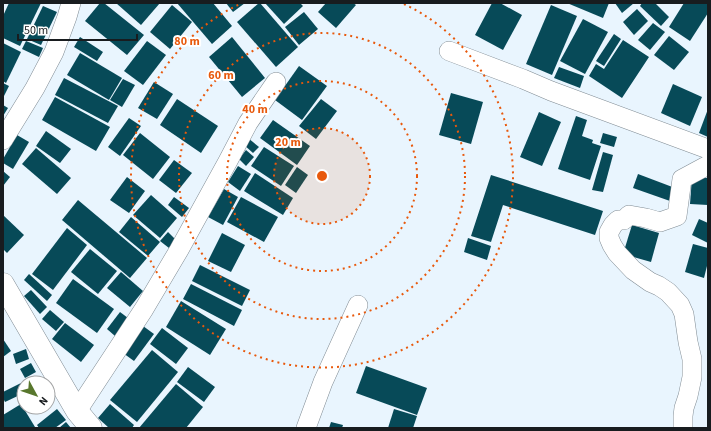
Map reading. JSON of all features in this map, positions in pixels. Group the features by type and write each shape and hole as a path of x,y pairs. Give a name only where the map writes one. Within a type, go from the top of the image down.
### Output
{"street":[{"path":"3,140 36,88 54,52 71,3"},
{"path":"449,51 551,91 708,149"},
{"path":"77,411 152,296 199,215 248,123 276,82"},
{"path":"683,428 684,408 692,377 692,359 684,314 680,305 668,292 632,270 620,257 612,245 609,238 609,232 618,220 624,220 629,215 660,222 677,216 682,178 708,165"},
{"path":"3,284 77,411 91,428"},
{"path":"306,428 323,382 358,305"}],"building":[{"path":"9,3 41,3 20,46 3,38 3,16"},
{"path":"100,3 104,3 144,35 127,55 85,21"},
{"path":"116,3 160,3 141,25"},
{"path":"177,3 213,3 232,26 212,44"},
{"path":"226,3 245,3 233,12"},
{"path":"259,3 298,47 276,67 237,22"},
{"path":"265,3 300,3 303,6 284,24"},
{"path":"326,3 353,3 356,5 336,28 318,12"},
{"path":"492,3 500,3 522,15 503,50 475,35"},
{"path":"567,3 609,3 603,18"},
{"path":"615,3 634,3 622,13"},
{"path":"642,3 655,3 669,17 661,26 640,6"},
{"path":"684,3 708,3 708,13 690,41 669,27"},
{"path":"172,5 192,22 170,49 150,32"},
{"path":"551,5 577,16 552,75 526,64"},
{"path":"43,6 57,12 41,45 27,39"},
{"path":"637,9 648,21 634,35 623,22"},
{"path":"304,12 318,29 299,45 285,27"},
{"path":"583,19 608,32 585,74 560,61"},
{"path":"653,23 665,32 650,50 638,40"},
{"path":"614,34 621,39 604,66 596,61"},
{"path":"669,36 689,52 674,70 654,55"},
{"path":"80,37 103,52 97,61 74,47"},
{"path":"232,37 265,78 242,97 209,57"},
{"path":"623,40 649,57 622,98 589,76 596,64 604,69"},
{"path":"26,41 43,48 39,57 22,49"},
{"path":"147,41 166,55 143,85 124,71"},
{"path":"3,43 21,52 6,83 3,81"},
{"path":"80,53 122,78 109,100 67,75"},
{"path":"299,66 327,86 302,120 275,100"},
{"path":"559,67 584,76 580,88 554,78"},
{"path":"64,78 118,106 108,123 55,95"},
{"path":"123,79 135,85 122,107 110,100"},
{"path":"154,82 173,94 157,119 138,108"},
{"path":"3,83 9,86 3,98"},
{"path":"673,84 702,97 690,126 661,113"},
{"path":"451,93 483,102 471,144 439,135"},
{"path":"55,97 110,127 96,151 42,120"},
{"path":"177,99 218,126 201,153 160,125"},
{"path":"321,99 337,111 316,139 299,126"},
{"path":"3,105 8,108 3,116"},
{"path":"708,109 708,137 699,133"},
{"path":"539,112 561,122 542,166 520,157"},
{"path":"576,116 587,120 582,136 593,140 592,143 601,146 590,180 558,169"},
{"path":"129,118 141,126 120,156 108,147"},
{"path":"273,120 310,146 297,165 260,138"},
{"path":"46,131 71,149 60,163 36,146"},
{"path":"140,133 170,157 153,179 123,155"},
{"path":"603,133 617,137 614,147 600,143"},
{"path":"17,135 29,142 13,169 3,163 3,159"},
{"path":"248,138 259,147 253,153 243,144"},
{"path":"264,147 294,166 281,186 251,166"},
{"path":"36,148 71,178 57,194 22,164"},
{"path":"246,150 254,157 246,166 239,159"},
{"path":"603,152 613,155 603,192 592,190"},
{"path":"174,160 192,173 176,193 159,180"},
{"path":"238,166 251,174 240,191 228,182"},
{"path":"297,167 308,175 296,193 285,185"},
{"path":"3,171 10,177 3,186"},
{"path":"255,173 293,198 283,215 244,191"},
{"path":"638,174 675,188 670,201 633,188"},
{"path":"491,175 603,211 595,235 503,205 491,242 471,236"},
{"path":"127,177 145,191 129,213 110,200"},
{"path":"692,177 708,178 708,205 690,204"},
{"path":"224,189 238,197 223,225 208,217"},
{"path":"151,195 177,218 160,238 133,215"},
{"path":"174,197 189,208 182,217 168,205"},
{"path":"241,197 278,217 264,242 227,222"},
{"path":"78,200 147,258 130,278 62,220"},
{"path":"3,215 24,235 7,253 3,249"},
{"path":"131,217 160,242 148,256 119,232"},
{"path":"699,219 708,223 708,243 692,235"},
{"path":"632,225 659,233 651,262 623,254"},
{"path":"67,228 87,245 53,290 32,274"},
{"path":"168,232 176,240 169,248 160,241"},
{"path":"222,233 245,245 231,272 208,261"},
{"path":"468,238 491,246 487,260 464,252"},
{"path":"693,244 708,248 708,262 704,278 685,272"},
{"path":"90,249 117,271 98,294 71,272"},
{"path":"200,265 250,290 242,306 192,281"},
{"path":"121,272 143,291 130,307 107,288"},
{"path":"29,274 52,295 47,301 24,280"},
{"path":"73,279 114,309 97,333 56,303"},
{"path":"191,284 242,310 234,326 183,299"},
{"path":"31,290 47,307 40,314 24,296"},
{"path":"181,301 226,329 210,355 166,327"},
{"path":"50,310 64,322 56,331 42,319"},
{"path":"120,312 128,318 115,336 107,329"},
{"path":"65,323 94,345 81,362 52,339"},
{"path":"143,326 154,334 134,361 123,353"},
{"path":"162,328 188,348 176,364 150,344"},
{"path":"3,339 11,351 3,357"},
{"path":"26,349 29,359 16,364 13,354"},
{"path":"152,350 178,372 137,422 110,400"},
{"path":"31,363 36,372 30,375 23,375 20,369"},
{"path":"366,366 427,388 417,415 356,393"},
{"path":"188,367 215,387 204,402 177,382"},
{"path":"176,384 203,407 186,428 139,428"},
{"path":"16,386 16,397 5,402 3,392"},
{"path":"110,404 134,425 132,428 109,428 98,418"},
{"path":"16,407 16,415 28,415 35,427 3,428 3,415"},
{"path":"57,409 66,420 55,428 39,428 37,425 50,415 56,415"},
{"path":"394,409 417,416 413,428 388,428"},
{"path":"66,422 71,428 59,428"},
{"path":"331,422 343,425 342,428 329,428"}]}
